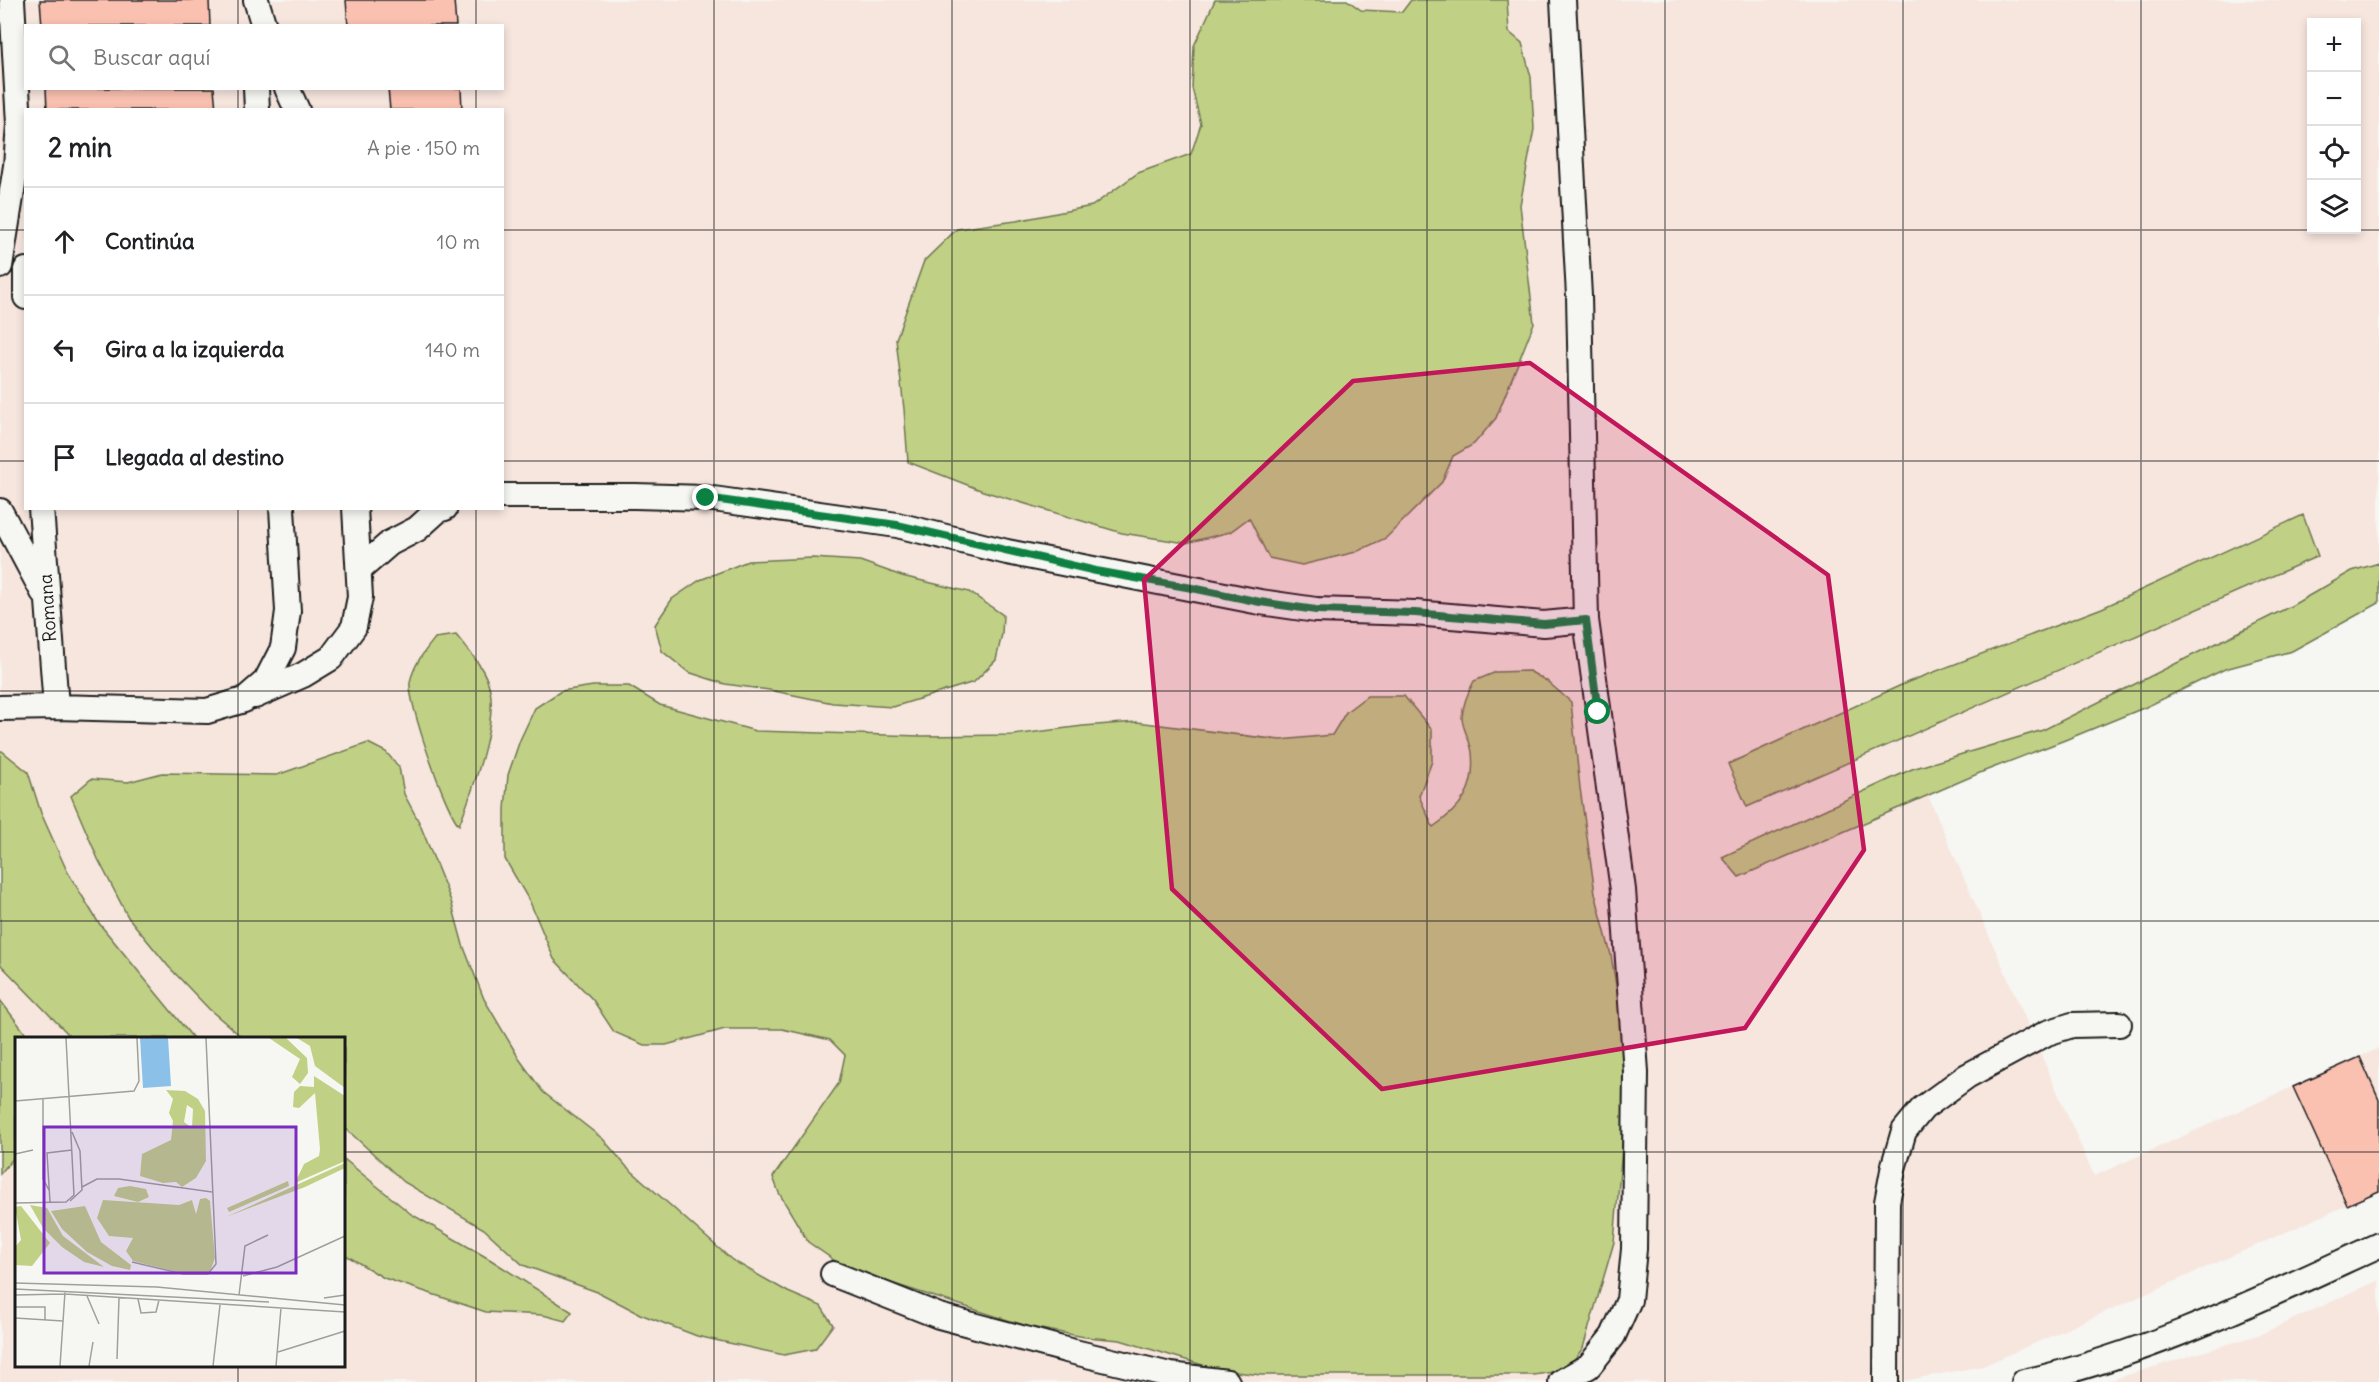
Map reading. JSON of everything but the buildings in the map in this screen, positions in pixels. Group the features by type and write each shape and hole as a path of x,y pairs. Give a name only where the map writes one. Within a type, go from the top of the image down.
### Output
{"lane":[{"path":"0,266 16,166 19,124 12,0"},
{"path":"251,0 252,24"},
{"path":"256,0 263,24"},
{"path":"1561,1382 1589,1365 1612,1336 1629,1300 1634,1249 1636,1072 1623,890 1586,620 1579,296 1563,0"},
{"path":"256,90 257,108"},
{"path":"288,90 296,108"},
{"path":"504,496 706,498 897,525 1018,555 1260,602 1316,610 1415,613 1544,624 1586,620"},
{"name":"Romana","path":"41,510 56,706"},
{"path":"244,700 266,681 283,648 288,611 282,510"},
{"path":"0,708 56,706 207,711 244,700 303,675 331,658 354,627 360,597 355,510"},
{"path":"359,570 390,543 417,530 438,510"},
{"path":"0,511 47,599"},
{"path":"1886,1382 1887,1202 1894,1165 1904,1131 1923,1108 1967,1076 2047,1033 2072,1025 2119,1024"},
{"path":"2024,1382 2069,1372 2205,1324 2379,1245"},
{"path":"833,1274 939,1316 1147,1369 1227,1382"}],"highlighted area":[{"path":"1530,363 1828,575 1864,850 1745,1028 1382,1089 1172,889 1144,580 1353,381"}],"shaded area":[{"path":"0,0 2379,0 2379,590 1926,791 2094,1176 2379,1048 2379,1191 1983,1366 1898,1382 0,1382"},
{"path":"2379,1280 2379,1382 2105,1382 2261,1334"}],"green space":[{"path":"1215,0 1347,0 1361,10 1402,12 1411,0 1507,0 1509,32 1522,43 1531,77 1534,129 1520,205 1534,323 1496,418 1474,444 1453,456 1442,482 1386,538 1356,552 1302,565 1269,558 1249,518 1230,532 1186,543 1122,533 983,491 908,462 896,339 924,261 957,229 1016,221 1092,206 1138,173 1191,154 1201,124 1192,88 1194,46"},
{"path":"2303,515 2318,556 1747,807 1728,764 1908,682 2102,608"},
{"path":"812,558 860,561 902,576 969,592 1003,615 1002,634 996,660 974,682 893,707 833,703 725,684 688,672 662,651 655,625 672,599 700,580 748,561"},
{"path":"2379,563 2379,603 2292,651 2225,669 2146,707 1982,772 1739,877 1722,857 1912,769 2043,730 2291,606 2352,571"},
{"path":"456,635 485,675 490,690 491,704 487,739 482,758 459,825 445,799 428,755 414,710 410,682 423,653 435,638"},
{"path":"1529,671 1547,681 1571,702 1595,893 1611,955 1629,1063 1614,1242 1583,1348 1566,1370 1534,1375 1261,1375 1219,1370 1120,1340 1085,1337 1030,1327 847,1269 808,1242 779,1193 773,1177 839,1083 845,1055 830,1040 782,1029 725,1029 666,1045 644,1045 614,1032 593,1000 554,959 530,902 505,859 508,775 520,740 535,708 561,691 593,686 629,686 660,705 756,731 921,736 1013,735 1137,722 1280,740 1332,735 1346,712 1367,696 1404,696 1432,730 1432,761 1419,796 1433,827 1459,805 1472,777 1472,753 1462,717 1466,698 1474,681 1496,672"},
{"path":"368,743 386,752 399,767 404,794 419,822 451,901 463,945 484,999 520,1060 543,1092 603,1139 626,1166 732,1260 788,1292 821,1306 833,1325 815,1349 784,1355 697,1336 640,1314 600,1293 523,1265 484,1229 404,1182 345,1128 345,1037 242,1037 209,1009 168,966 128,917 98,859 71,796 91,779 128,782 162,773 277,775"},
{"path":"0,751 2,751 28,772 41,813 67,871 98,922 192,1037 71,1037 0,964"},
{"path":"0,1000 28,1037 15,1037 15,1156 0,1174"},
{"path":"345,1160 411,1214 491,1260 572,1312 565,1321 543,1315 486,1312 384,1278 345,1255"}],"route":[{"path":"706,498 897,525 1096,571 1260,602 1316,610 1415,613 1464,619 1544,624 1586,620 1598,712"}]}
